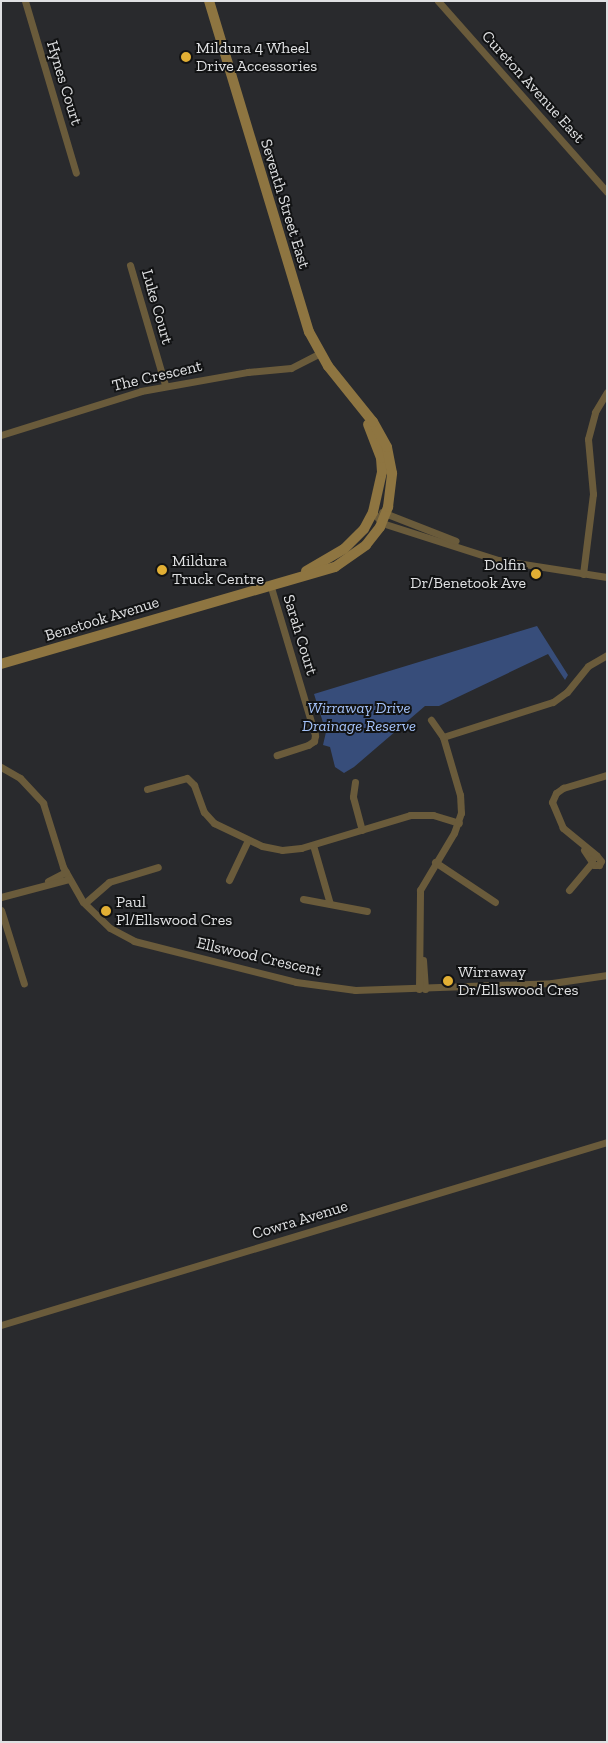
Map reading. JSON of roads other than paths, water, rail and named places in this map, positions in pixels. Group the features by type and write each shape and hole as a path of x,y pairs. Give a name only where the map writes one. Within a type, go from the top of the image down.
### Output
{"main road":[{"name":"Seventh Street East","path":"209,1 298,300 319,354 382,435 391,460 392,490 382,522"},
{"name":"Seventh Street East","path":"357,404 371,430 381,458 381,486 374,512"},
{"name":"Benetook Avenue","path":"297,576 344,549 364,528 374,512"},
{"name":"Benetook Avenue","path":"1,664 297,576 321,572 345,561 366,545 382,522"}],"street":[{"name":"Hynes Court","path":"25,1 76,173"},
{"name":"Cureton Avenue East","path":"438,1 607,192"},
{"name":"Luke Court","path":"130,265 166,385"},
{"name":"The Crescent","path":"1,435 166,385 248,372 291,368 319,354"},
{"path":"582,574 593,494 588,439 595,412 607,392"},
{"path":"374,512 386,512 485,556"},
{"path":"374,512 382,522 485,556 607,577"},
{"name":"Sarah Court","path":"270,584 315,734 314,741 308,745 277,755"},
{"path":"443,737 553,702 567,692 588,666 607,655"},
{"path":"422,989 420,890 459,823 460,795 443,737 431,720"},
{"name":"Ellswood Crescent","path":"1,767 20,778 43,803 68,876 85,904 110,928 147,945 316,985 375,990 552,983 607,975"},
{"path":"607,775 563,788 553,798 552,806 559,823 596,861 607,869"},
{"path":"147,789 180,778 190,780 210,819 248,840 282,850 313,845 418,814 459,823"},
{"path":"355,782 353,797 362,830"},
{"path":"228,880 248,840"},
{"path":"313,845 330,904"},
{"path":"570,890 596,861"},
{"path":"435,862 495,902"},
{"path":"85,904 109,882 158,867"},
{"path":"1,897 68,876"},
{"path":"303,899 368,912"},
{"path":"1,910 24,984"},
{"path":"1,944 10,941"},
{"name":"Cowra Avenue","path":"1,1326 607,1142"}],"place":[{"name":"Mildura 4 Wheel Drive Accessories","path":"186,57"},
{"name":"Mildura Truck Centre","path":"162,570"},
{"name":"Dolfin Dr/Benetook Ave","path":"536,574"},
{"name":"Paul Pl/Ellswood Cres","path":"106,911"},
{"name":"Wirraway Dr/Ellswood Cres","path":"448,981"}],"park label":[{"name":"Wirraway Drive Drainage Reserve","path":"359,717"}]}
